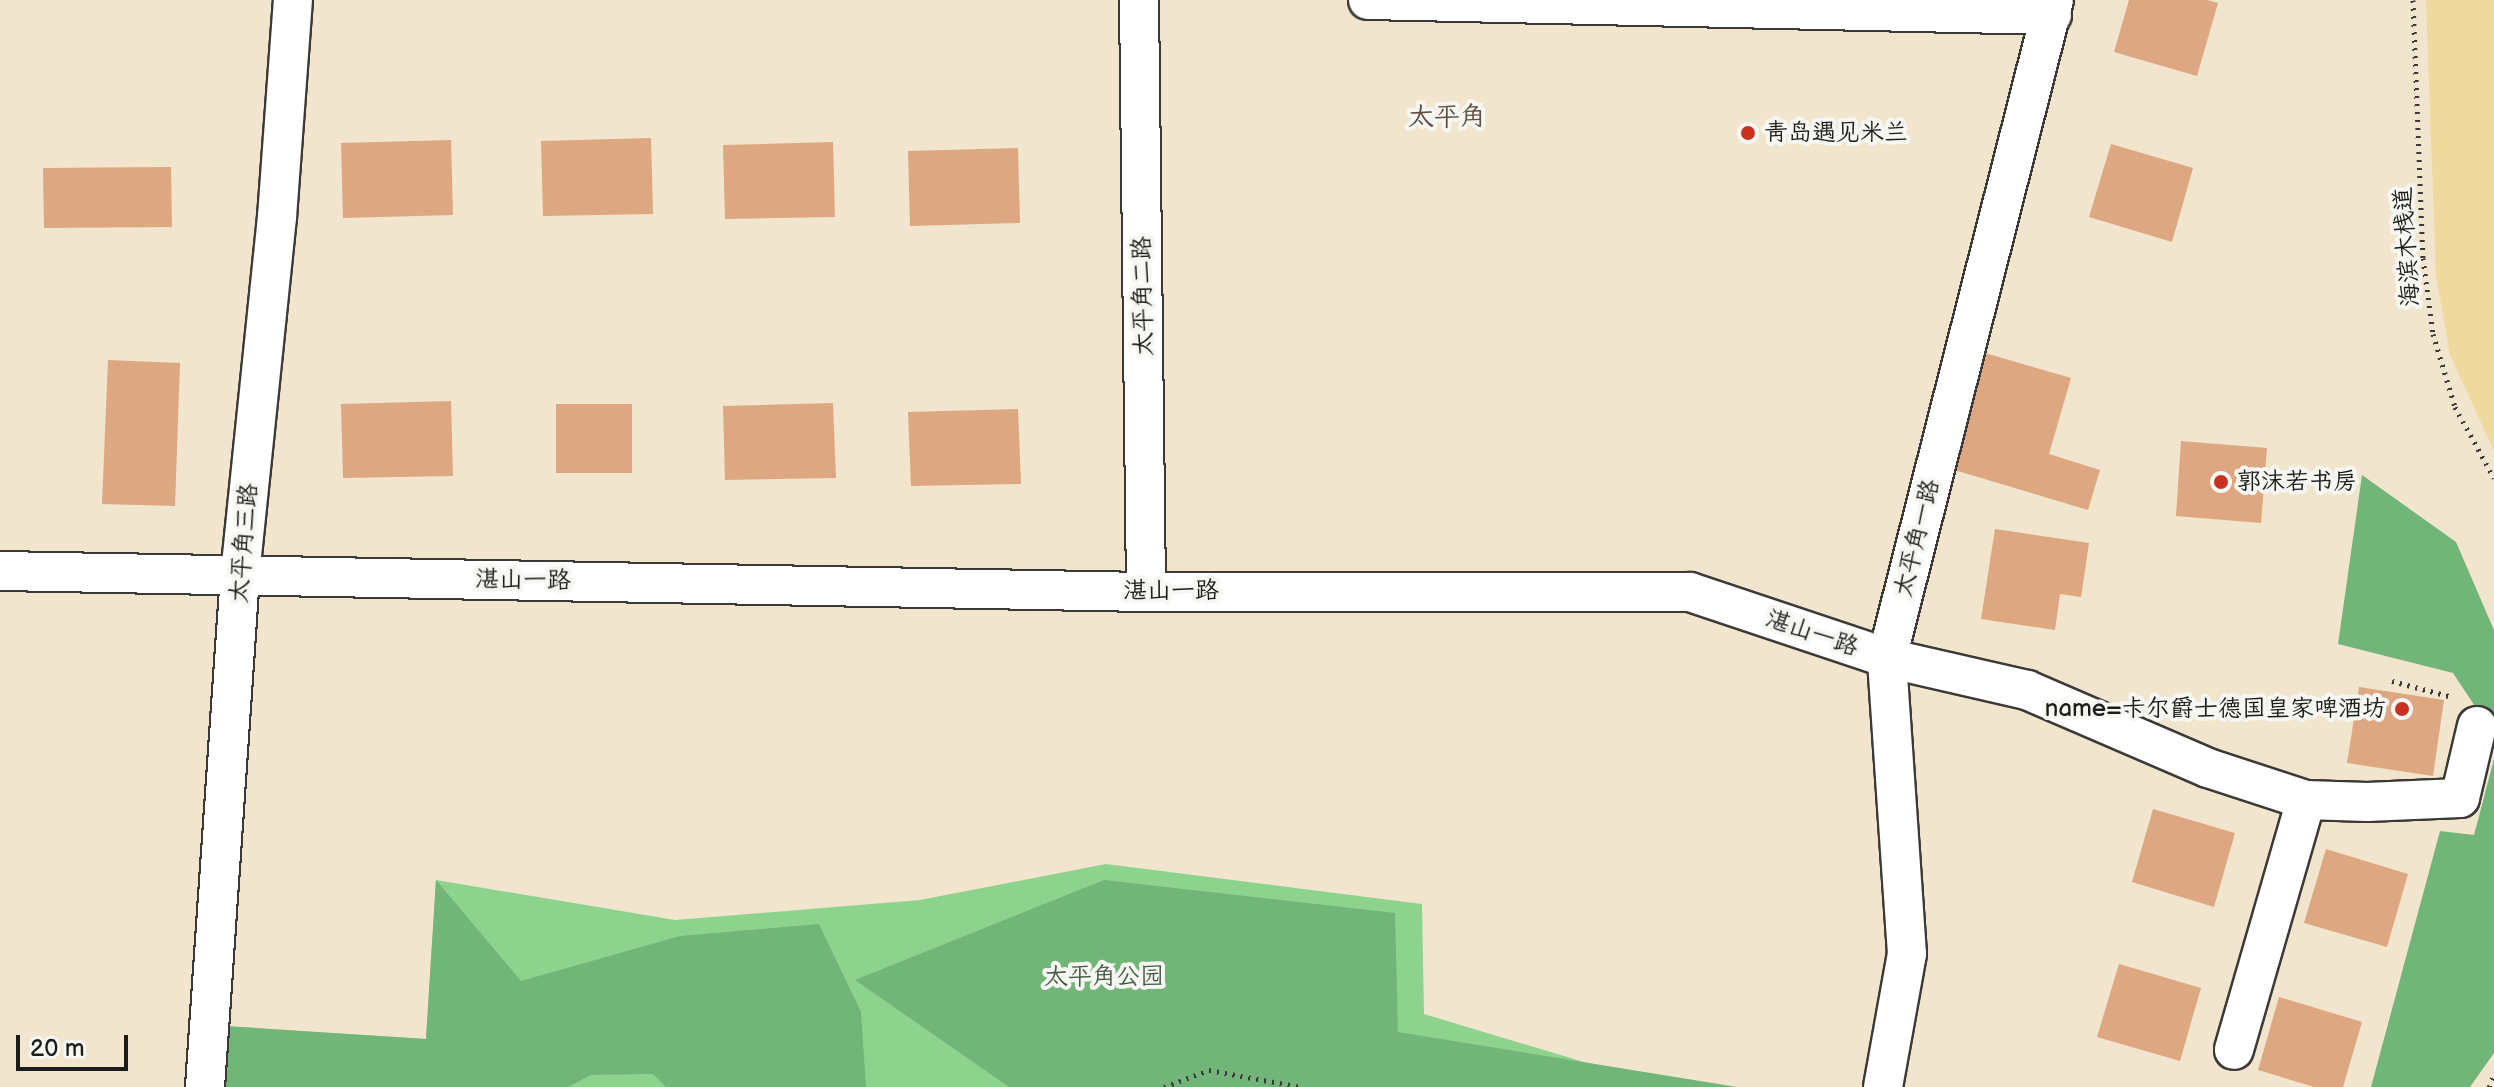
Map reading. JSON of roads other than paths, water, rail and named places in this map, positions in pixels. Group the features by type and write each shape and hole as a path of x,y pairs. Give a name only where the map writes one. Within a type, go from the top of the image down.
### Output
{"street":[{"name":"太平角三路","path":"205,1087 240,575 277,217 293,0"},
{"name":"太平角二路","path":"1139,0 1146,592"},
{"path":"1368,0 2053,8"},
{"name":"太平角一路","path":"1883,1087 1907,954 1887,658 2053,8"},
{"name":"湛山一路","path":"0,571 1146,592 1690,592 1887,658 2027,690 2208,768 2306,800 2367,802 2460,798 2477,726"},
{"path":"2234,1050 2306,800"}],"place":[{"name":"青岛遇见米兰","path":"1748,133"},
{"name":"郭沫若书房","path":"2221,482"},
{"name":"name=卡尔爵士德国皇家啤酒坊","path":"2402,709"}],"district":[{"name":"太平角","path":"1447,118"}],"park label":[{"name":"太平角公园","path":"1104,977"}]}
